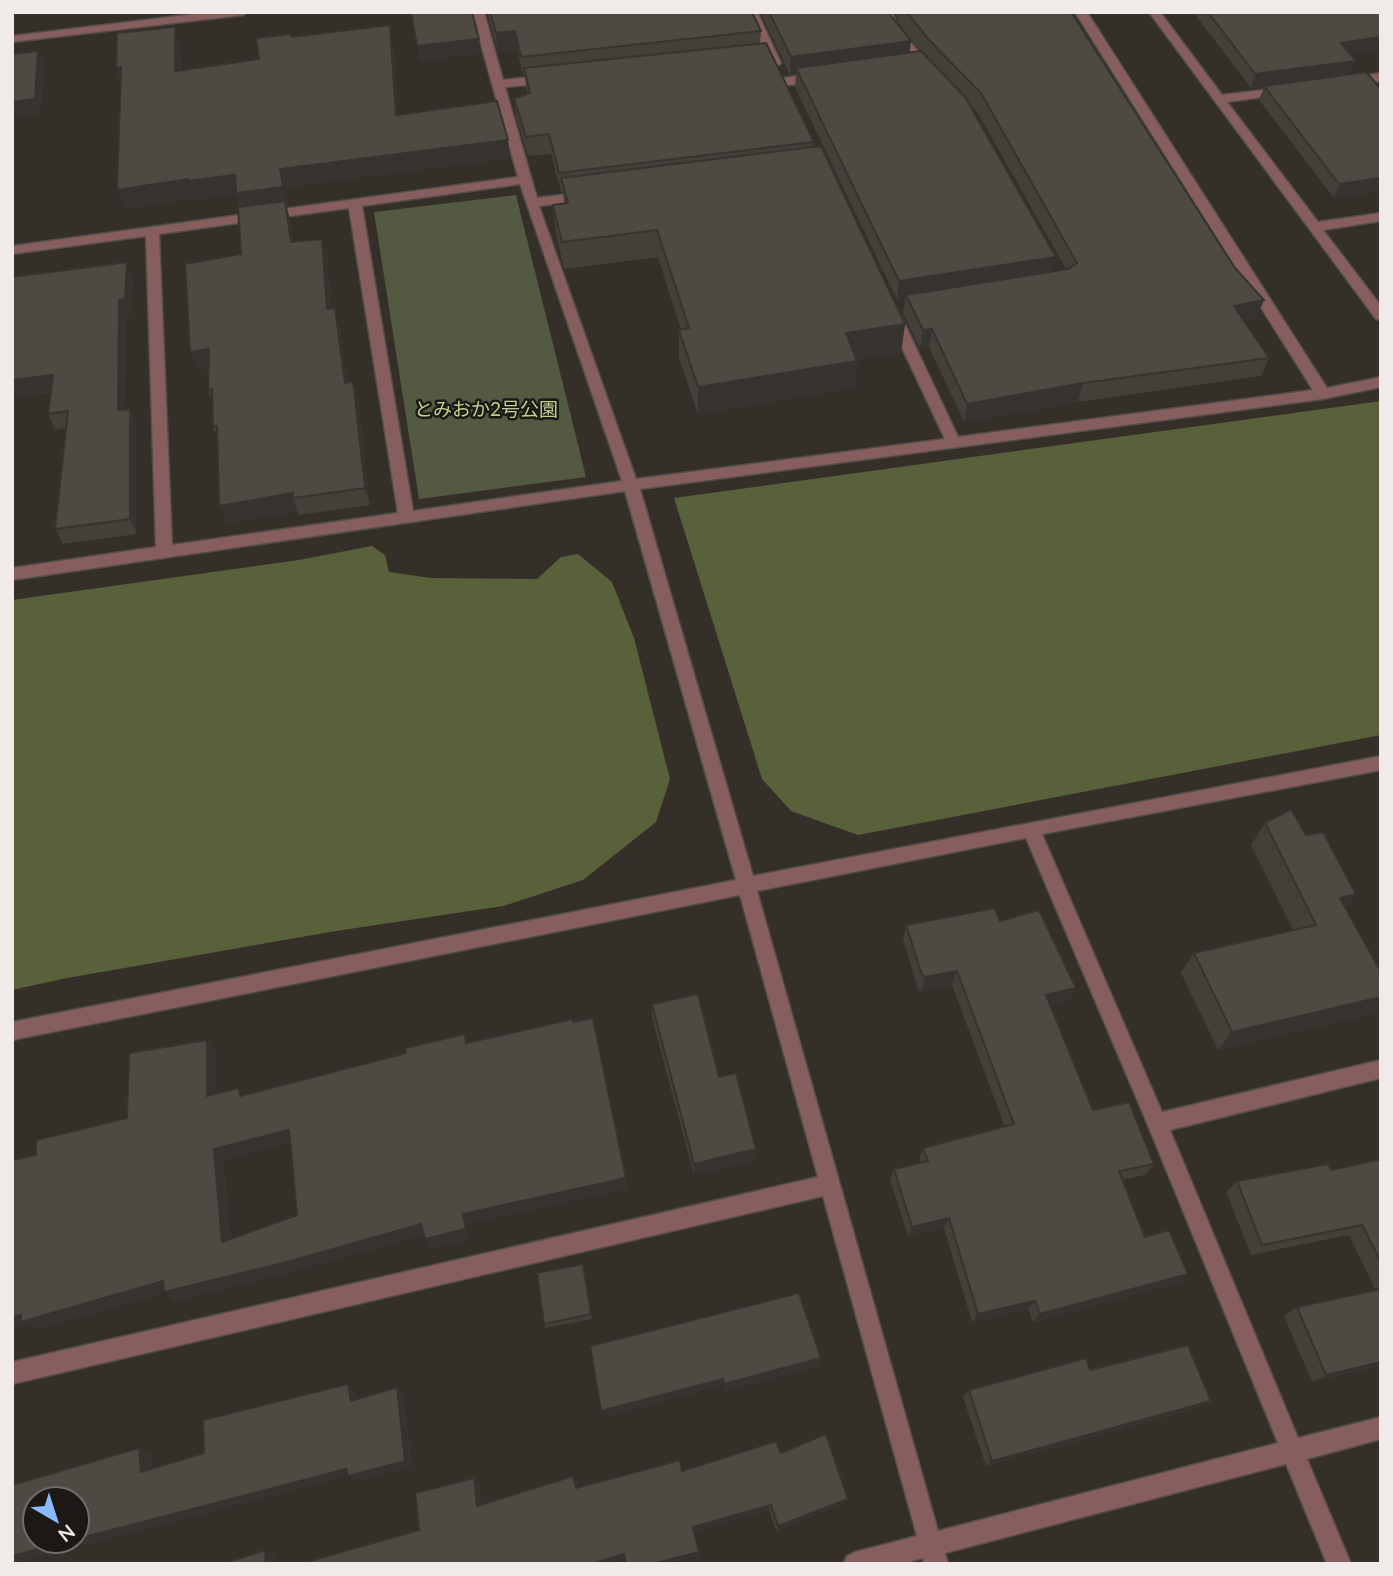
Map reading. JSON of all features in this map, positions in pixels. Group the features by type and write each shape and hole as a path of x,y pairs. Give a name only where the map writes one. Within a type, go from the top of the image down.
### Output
{"street":[{"path":"12,39 243,12"},
{"path":"478,12 532,203 631,485 747,885 934,1554"},
{"path":"751,12 764,55 786,88 825,76"},
{"path":"886,12 915,65 941,84"},
{"path":"1081,12 1323,394"},
{"path":"1154,12 1381,316"},
{"path":"498,84 566,77"},
{"path":"1340,83 1381,77"},
{"path":"1219,99 1300,88"},
{"path":"12,250 525,180"},
{"path":"532,203 598,195"},
{"path":"355,204 405,516"},
{"path":"1315,227 1381,217"},
{"path":"152,231 164,552"},
{"path":"903,306 890,308 954,443"},
{"path":"12,574 405,516 1323,394 1381,382"},
{"path":"12,1031 1031,829 1381,763"},
{"path":"1031,829 1157,1123 1339,1564"},
{"path":"1157,1123 1381,1069"},
{"path":"12,1373 830,1184"},
{"path":"855,1564 934,1554 1381,1428"}],"green space":[{"name":"とみおか2号公園","path":"516,195 586,477 419,499 374,212"},
{"path":"1381,401 1381,735 858,835 791,811 762,779 674,498"},
{"path":"372,546 385,555 389,572 431,578 537,579 561,557 578,554 612,582 634,638 670,779 656,822 583,880 503,906 336,931 12,990 12,600 299,560"}],"building":[{"path":"411,12 472,12 479,39 417,46"},
{"path":"490,12 752,12 761,31 521,57 515,31 496,33"},
{"path":"769,12 888,12 911,41 791,57"},
{"path":"907,12 1071,12 1235,268 1264,300 1234,306 1269,358 1083,383 967,404 932,329 923,330 906,295 1068,269 1077,263 981,93 931,42"},
{"path":"1208,12 1381,12 1381,37 1341,43 1356,61 1255,74"},
{"path":"390,25 396,115 497,101 508,140 280,169 283,187 236,193 235,175 117,190 121,67 116,68 117,33 175,27 175,71 259,59 256,38 290,34 292,37"},
{"path":"766,43 814,142 559,173 549,134 526,137 514,98 530,93 524,68"},
{"path":"38,51 35,99 12,102 12,54"},
{"path":"921,51 965,97 1056,257 899,281 796,68"},
{"path":"1366,72 1381,89 1381,178 1339,184 1264,86"},
{"path":"821,146 905,324 846,333 857,361 698,387 679,330 689,328 657,230 562,242 553,205 568,203 561,178"},
{"path":"285,201 291,242 322,239 327,309 335,308 345,383 353,381 365,488 293,498 293,493 219,506 217,426 213,427 212,389 208,390 209,349 190,352 185,264 241,254 238,207"},
{"path":"127,262 125,299 119,300 118,410 130,409 130,519 55,529 68,411 48,414 53,375 12,380 12,277"},
{"path":"1291,809 1306,835 1323,832 1356,894 1340,898 1381,972 1381,997 1232,1032 1194,953 1316,925 1265,823"},
{"path":"995,908 1000,921 1039,910 1076,988 1046,995 1093,1110 1129,1102 1154,1164 1119,1171 1145,1237 1169,1230 1188,1274 1040,1314 1035,1301 978,1314 949,1218 912,1227 894,1169 928,1161 923,1148 1014,1124 957,971 925,977 922,975 906,925"},
{"path":"698,994 719,1077 736,1073 756,1149 694,1164 652,1004"},
{"path":"593,1018 626,1178 463,1214 466,1229 425,1239 421,1224 287,1262 164,1292 163,1281 21,1322 21,1315 12,1317 12,1160 36,1155 36,1140 127,1118 129,1053 207,1040 207,1096 239,1088 240,1096 406,1053 405,1048 465,1034 466,1043 573,1019 573,1022","holes":["289,1130 297,1215 222,1242 214,1149"]},
{"path":"1381,1159 1381,1262 1362,1225 1262,1245 1237,1181 1328,1164 1331,1170"},
{"path":"583,1264 591,1314 544,1324 537,1273"},
{"path":"1381,1289 1381,1362 1326,1375 1297,1307"},
{"path":"799,1293 821,1358 724,1384 723,1379 601,1411 590,1346"},
{"path":"1188,1345 1211,1401 992,1461 969,1390 1086,1358 1090,1370"},
{"path":"348,1384 351,1401 397,1387 405,1461 348,1476 346,1469 91,1535 91,1485 21,1485 21,1554 12,1556 12,1485 139,1448 141,1472 204,1453 203,1420"},
{"path":"826,1434 848,1499 778,1526 771,1505 693,1527 699,1552 652,1564 626,1564 624,1554 592,1564 299,1564 419,1530 415,1493 474,1478 477,1506 573,1476 576,1488 680,1460 682,1471 776,1441 781,1453"},
{"path":"265,1550 266,1564 222,1564"}]}
